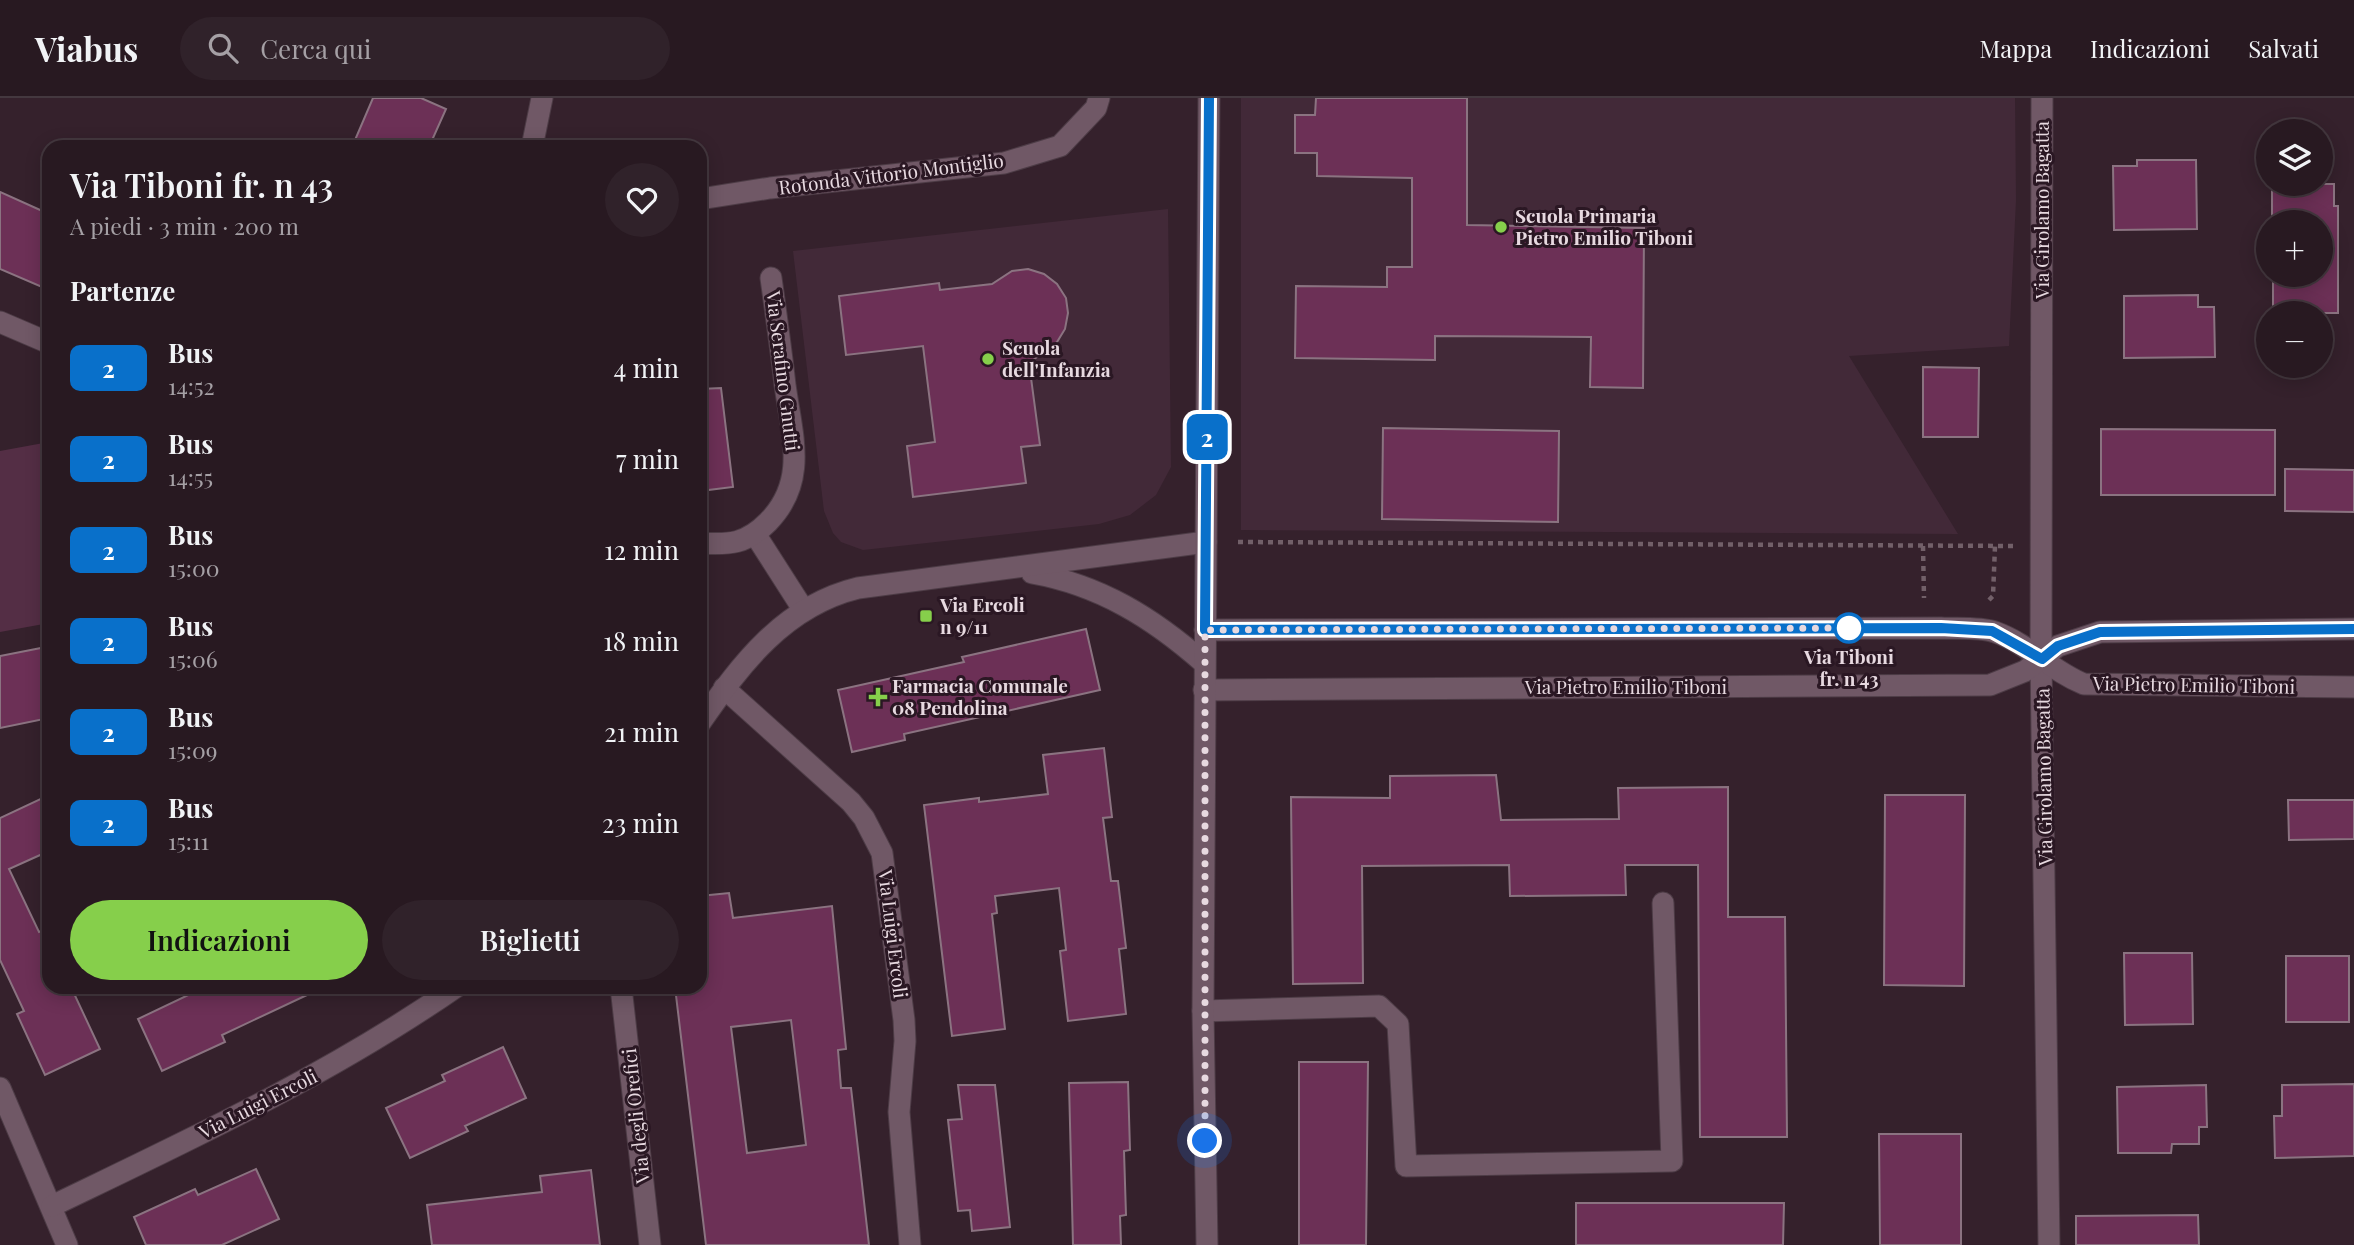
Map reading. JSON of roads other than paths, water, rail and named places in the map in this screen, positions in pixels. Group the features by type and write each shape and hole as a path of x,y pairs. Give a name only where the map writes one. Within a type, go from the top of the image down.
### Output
{"street":[{"path":"533,140 542,98"},
{"name":"Rotonda Vittorio Montiglio","path":"707,198 770,188 1004,163 1060,146 1096,107 1099,98"},
{"path":"1207,1245 1203,1011 1209,98"},
{"name":"Via Girolamo Bagatta","path":"2042,98 2042,659 2049,1245"},
{"name":"Via Serafino Gnutti","path":"755,534 784,503 794,477 795,457 771,278"},
{"path":"0,322 42,340"},
{"path":"707,543 737,544 755,534 803,609"},
{"path":"707,713 724,688 769,635 803,609 835,594 858,588 1016,570 1206,542"},
{"path":"1016,570 1058,578 1098,592 1137,611 1172,635 1204,663"},
{"name":"Via Pietro Emilio Tiboni","path":"1205,630 1941,628 1992,631 2042,659 2060,674 2084,684 2354,687"},
{"name":"Via Pietro Emilio Tiboni","path":"1204,690 1990,685 2016,675 2058,646 2100,632 2354,629"},
{"name":"Via Luigi Ercoli","path":"724,688 851,802 864,818 882,853 904,1020 899,1122 910,1245"},
{"path":"1203,1011 1379,1006 1398,1024 1406,1166 1672,1161 1663,903"},
{"name":"Via Luigi Ercoli","path":"52,1206 278,1097 396,1029 446,994"},
{"name":"Via degli Orefici","path":"622,994 650,1245"},
{"path":"2,1096 67,1245"}],"place":[{"name":"Scuola Primaria Pietro Emilio Tiboni","path":"1501,227"},
{"name":"Scuola dell'Infanzia","path":"988,359"},
{"name":"Via Ercoli n 9/11","path":"926,616"},
{"name":"Via Tiboni fr. n 43","path":"1849,628"},
{"name":"Farmacia Comunale 08 Pendolina","path":"878,697"}]}
